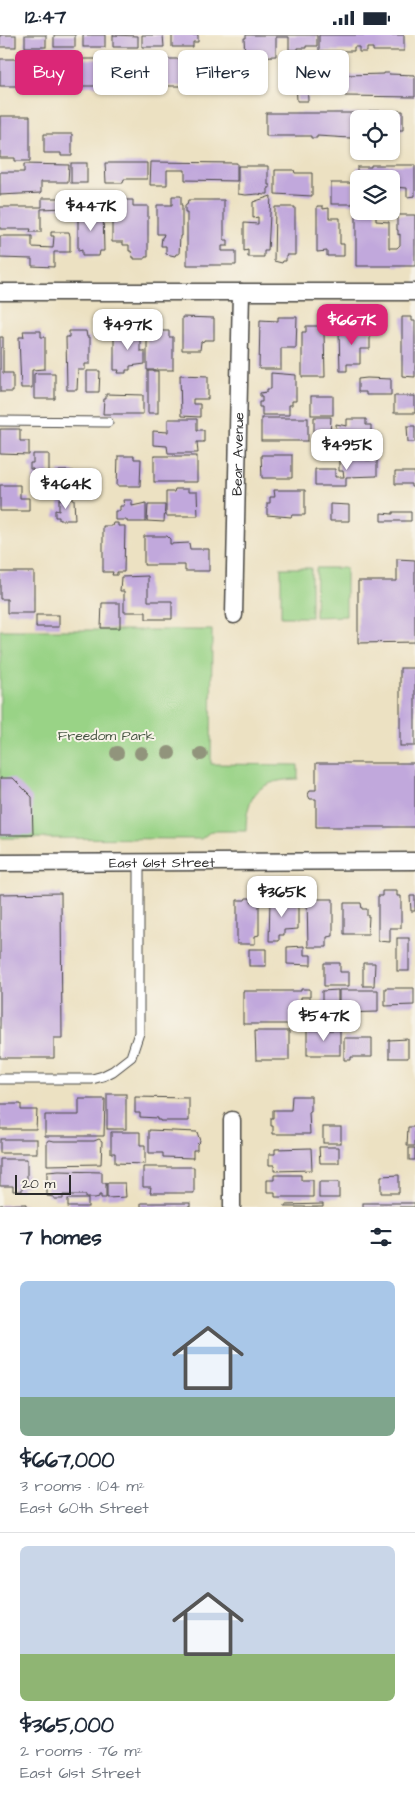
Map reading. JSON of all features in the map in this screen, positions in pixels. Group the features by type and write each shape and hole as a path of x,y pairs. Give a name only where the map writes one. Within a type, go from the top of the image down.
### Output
{"street":[{"path":"0,292 415,292"},
{"name":"Bear Avenue","path":"234,615 241,292"},
{"name":"East 61st Street","path":"0,863 415,861"},
{"path":"232,1121 232,1207"}],"lane":[{"path":"0,421 108,422"},
{"path":"0,1079 92,1079 113,1071 131,1057 139,1033 139,863"}],"green space":[{"path":"281,568 311,568 311,617 281,617"},
{"path":"316,568 346,568 346,616 315,617"},
{"name":"Freedom Park","path":"0,630 212,630 211,764 298,765 298,779 274,782 258,791 252,798 249,807 246,831 211,831 201,839 0,838"}],"building":[{"path":"0,35 16,35 16,47 0,47"},
{"path":"25,35 46,35 46,47 25,47"},
{"path":"54,35 75,35 75,47 54,47"},
{"path":"83,35 105,35 105,47 83,47"},
{"path":"113,35 138,36 138,47 113,47"},
{"path":"142,35 163,35 164,47 142,47"},
{"path":"172,35 198,35 198,42 193,42 193,47 172,47"},
{"path":"246,35 317,35 317,46 306,46 306,48 298,48 298,50 289,50 289,37 276,37 276,56 268,56 268,50 245,50 244,38 246,38"},
{"path":"319,35 404,35 404,51 373,51 373,48 367,48 367,52 359,52 359,47 354,47 354,51 319,50"},
{"path":"0,59 15,59 15,86 0,86"},
{"path":"83,59 93,59 93,86 83,86"},
{"path":"168,59 178,59 178,86 168,86"},
{"path":"349,75 415,75 415,97 345,96 349,95"},
{"path":"297,95 308,95 308,101 297,101"},
{"path":"400,111 403,111 403,130 400,130"},
{"path":"266,113 350,113 350,138 266,136"},
{"path":"0,116 30,116 30,161 0,158"},
{"path":"44,134 72,134 72,156 61,156 61,153 44,153"},
{"path":"151,162 237,163 237,181 185,180 185,170 167,170 167,185 150,185"},
{"path":"71,163 87,163 87,183 71,183"},
{"path":"105,163 147,163 147,179 124,179 123,183 106,183"},
{"path":"24,164 69,165 68,182 41,182 41,193 0,195 0,172 24,172"},
{"path":"371,165 415,165 415,196 407,197 407,188 400,188 400,170 357,170 357,167 371,167"},
{"path":"238,166 268,166 268,185 270,185 270,188 268,188 268,194 238,194"},
{"path":"275,170 294,170 295,173 312,173 312,196 275,194"},
{"path":"331,183 350,183 350,204 331,204"},
{"path":"172,196 181,196 182,205 182,236 180,236 179,254 175,256 166,254 166,246 161,246 164,234 157,234 157,205 172,205"},
{"path":"271,196 268,251 264,251 264,257 248,257 248,250 244,251 244,223 258,224 258,217 253,218 253,202"},
{"path":"42,198 69,198 69,211 65,211 66,208 41,209 41,232 30,232 31,229 0,229 0,207 42,207"},
{"path":"122,200 133,200 133,206 148,206 148,257 145,257 145,259 134,259 131,251 129,251 129,245 123,245 123,242 112,242 112,212 120,212"},
{"path":"188,200 224,200 224,240 228,240 228,246 222,246 222,251 236,251 236,265 187,265 187,213 185,213 185,205 187,205"},
{"path":"317,206 323,206 323,209 329,208 329,218 340,218 340,244 344,244 344,256 327,256 327,251 317,252"},
{"path":"275,207 295,207 295,255 286,255 286,261 282,263 274,261"},
{"path":"78,209 103,210 104,251 100,251 99,256 82,256 82,250 78,251"},
{"path":"400,215 415,215 415,266 356,266 356,220 389,222 389,248 397,248 400,245 400,234 398,235 397,220 400,220"},
{"path":"51,232 69,232 70,236 70,252 54,252 54,267 32,266 32,259 0,258 0,236 32,236 32,247 53,248 54,236 51,236"},
{"path":"182,317 214,318 214,340 204,340 201,342 200,350 182,350"},
{"path":"278,317 297,317 296,348 281,348 281,369 259,369 260,320 278,321"},
{"path":"402,317 412,317 412,321 415,321 415,377 402,376"},
{"path":"306,326 321,326 321,332 324,332 325,377 302,377 302,332 306,332"},
{"path":"346,327 360,327 360,331 370,331 370,349 360,349 360,364 347,364 347,371 340,371 339,331 346,331"},
{"path":"23,331 41,331 41,337 45,337 45,369 32,370 32,388 21,388 19,337 24,337"},
{"path":"69,331 86,331 87,337 90,337 90,364 85,364 85,370 78,370 77,390 67,390 66,337 69,337"},
{"path":"118,331 136,331 136,337 140,337 140,351 145,351 145,364 130,366 130,370 126,370 126,373 118,373 119,370 114,370 114,337 118,337"},
{"path":"151,331 169,331 169,337 173,337 173,370 147,370 147,337 151,337"},
{"path":"0,337 3,337 3,373 13,373 13,392 0,392"},
{"path":"87,371 100,371 99,392 87,392"},
{"path":"148,371 158,371 158,413 148,413"},
{"path":"55,373 55,399 34,399 34,374"},
{"path":"271,373 296,375 296,401 292,401 292,405 289,405 289,415 262,415 262,407 259,407 259,402 262,402 260,393 271,389"},
{"path":"180,375 208,376 208,399 193,399 193,404 200,404 200,417 181,416"},
{"path":"358,379 391,379 391,395 366,395 366,392 358,392"},
{"path":"106,394 143,395 143,414 103,414"},
{"path":"311,396 333,396 333,415 311,415"},
{"path":"394,396 415,396 415,413 394,413"},
{"path":"314,417 331,417 330,437 314,436"},
{"path":"261,418 308,418 308,441 261,441"},
{"path":"168,419 197,419 197,430 204,430 204,442 197,442 198,453 168,453 167,446 153,445 153,431 168,432"},
{"path":"347,419 366,419 366,425 371,425 371,433 366,434 366,441 358,441 358,444 352,444 352,441 346,441 346,436 337,436 336,424 347,426"},
{"path":"407,426 415,426 415,442 408,442"},
{"path":"0,429 20,429 20,441 29,441 29,455 0,454"},
{"path":"33,454 49,454 49,485 33,485 33,469 30,469 30,463 33,463"},
{"path":"261,455 292,455 292,478 262,478"},
{"path":"339,455 366,455 366,460 377,460 377,476 346,477 346,486 315,486 315,469 335,469 335,477 344,477 343,471 339,471"},
{"path":"118,456 134,456 134,459 141,459 140,486 117,486"},
{"path":"154,456 197,456 197,482 154,482"},
{"path":"59,471 74,471 74,492 59,492 59,490 55,490 55,482 59,481"},
{"path":"395,472 415,472 415,487 411,487 411,484 395,484"},
{"path":"0,485 20,485 20,498 29,498 29,511 0,511"},
{"path":"175,489 188,489 188,492 197,492 198,516 166,516 166,492 174,492"},
{"path":"274,490 305,490 305,515 292,515 291,517 267,515 267,503 270,503 270,497 275,497"},
{"path":"59,499 74,499 75,520 59,520 59,517 55,517 55,510 59,511"},
{"path":"123,500 132,500 132,506 146,503 146,522 115,520 115,511 120,511 120,506 124,506"},
{"path":"330,504 349,505 349,521 330,521"},
{"path":"148,505 165,505 164,522 147,521"},
{"path":"393,512 411,512 411,521 381,521 381,513 393,514"},
{"path":"113,523 118,523 118,526 125,526 124,572 117,572 117,575 112,575 113,572 103,572 103,526 112,526"},
{"path":"144,536 167,536 170,539 170,544 189,543 190,549 209,549 209,571 185,571 185,565 144,565"},
{"path":"397,559 415,560 415,642 358,643 358,581 397,581"},
{"path":"0,572 34,572 34,613 7,613 7,599 0,599"},
{"path":"148,576 148,601 172,601 172,619 146,619 146,612 124,612 124,591 120,591 121,577"},
{"path":"102,603 120,603 120,628 101,628"},
{"path":"36,615 59,615 59,627 36,627"},
{"path":"400,668 415,668 415,746 400,746"},
{"path":"316,763 415,763 415,827 316,827 316,799 310,799 308,795 310,790 316,790"},
{"path":"0,778 13,778 32,797 33,835 0,835"},
{"path":"382,891 397,891 397,896 401,896 401,928 390,928 390,942 378,941 378,896 382,896"},
{"path":"61,893 62,1038 54,1038 54,1058 0,1058 0,894"},
{"path":"410,896 415,896 415,911 411,911"},
{"path":"250,898 252,902 259,902 259,935 255,936 255,944 237,944 237,900 245,900"},
{"path":"270,899 287,900 287,903 298,903 298,929 284,930 284,935 279,935 279,941 269,941"},
{"path":"307,899 333,899 333,936 327,937 327,947 308,947"},
{"path":"344,903 361,903 362,909 367,909 367,916 369,916 368,934 344,934"},
{"path":"397,938 409,938 409,971 397,971"},
{"path":"304,946 304,955 311,955 311,965 287,964 287,947"},
{"path":"249,949 266,949 266,966 249,966"},
{"path":"324,963 340,963 340,972 349,972 349,986 324,986"},
{"path":"363,963 375,963 374,986 363,986"},
{"path":"385,988 414,988 414,1005 385,1006"},
{"path":"301,989 310,989 310,997 301,997 301,1024 243,1024 243,991 301,991"},
{"path":"338,990 338,1007 322,1008 322,991"},
{"path":"339,990 378,990 378,1012 339,1013"},
{"path":"307,1030 340,1030 340,1055 307,1055"},
{"path":"255,1031 289,1031 289,1060 256,1060"},
{"path":"344,1038 372,1038 372,1057 351,1057 351,1060 344,1060"},
{"path":"408,1039 408,1058 389,1058 389,1040"},
{"path":"107,1094 126,1094 126,1129 107,1129"},
{"path":"292,1096 311,1096 311,1112 309,1112 310,1134 273,1134 271,1118 273,1118 273,1110 291,1110"},
{"path":"135,1097 189,1098 189,1121 160,1121 157,1118 140,1117 140,1113 135,1113"},
{"path":"79,1099 105,1099 104,1136 45,1136 45,1115 79,1115"},
{"path":"0,1104 21,1104 21,1110 37,1110 36,1129 0,1129"},
{"path":"323,1127 341,1127 341,1143 323,1143"},
{"path":"408,1127 415,1127 415,1146 407,1146"},
{"path":"149,1130 197,1132 200,1141 197,1144 197,1150 193,1150 193,1158 163,1157 163,1153 149,1153"},
{"path":"111,1132 140,1132 140,1145 145,1145 145,1164 115,1163 115,1153 111,1153"},
{"path":"0,1139 37,1139 37,1153 0,1153"},
{"path":"99,1139 102,1141 101,1164 47,1165 47,1141 94,1141"},
{"path":"319,1147 339,1147 339,1163 320,1163"},
{"path":"311,1148 312,1170 274,1171 274,1165 269,1165 269,1154 275,1154 275,1149"},
{"path":"409,1148 415,1148 415,1160 409,1160"},
{"path":"0,1159 27,1159 27,1186 22,1186 22,1191 13,1191 13,1186 0,1186"},
{"path":"143,1167 194,1167 194,1193 150,1193 151,1187 143,1187"},
{"path":"47,1172 102,1172 102,1183 106,1183 106,1198 101,1198 101,1195 95,1198 86,1198 86,1195 63,1195 63,1199 54,1199 54,1197 47,1196"},
{"path":"274,1175 301,1175 301,1180 313,1180 313,1197 275,1197 275,1192 267,1192 267,1180 274,1180"},
{"path":"399,1175 399,1193 381,1193 381,1176"},
{"path":"319,1182 339,1182 339,1198 319,1198"},
{"path":"107,1183 125,1183 126,1197 107,1198"},
{"path":"68,1199 88,1199 88,1207 68,1207"},
{"path":"141,1203 190,1203 190,1207 141,1207"},
{"path":"363,1203 415,1203 415,1207 363,1207"},
{"path":"26,1204 26,1207 0,1207 0,1205"},
{"path":"323,1204 323,1207 285,1207 285,1205"}]}
